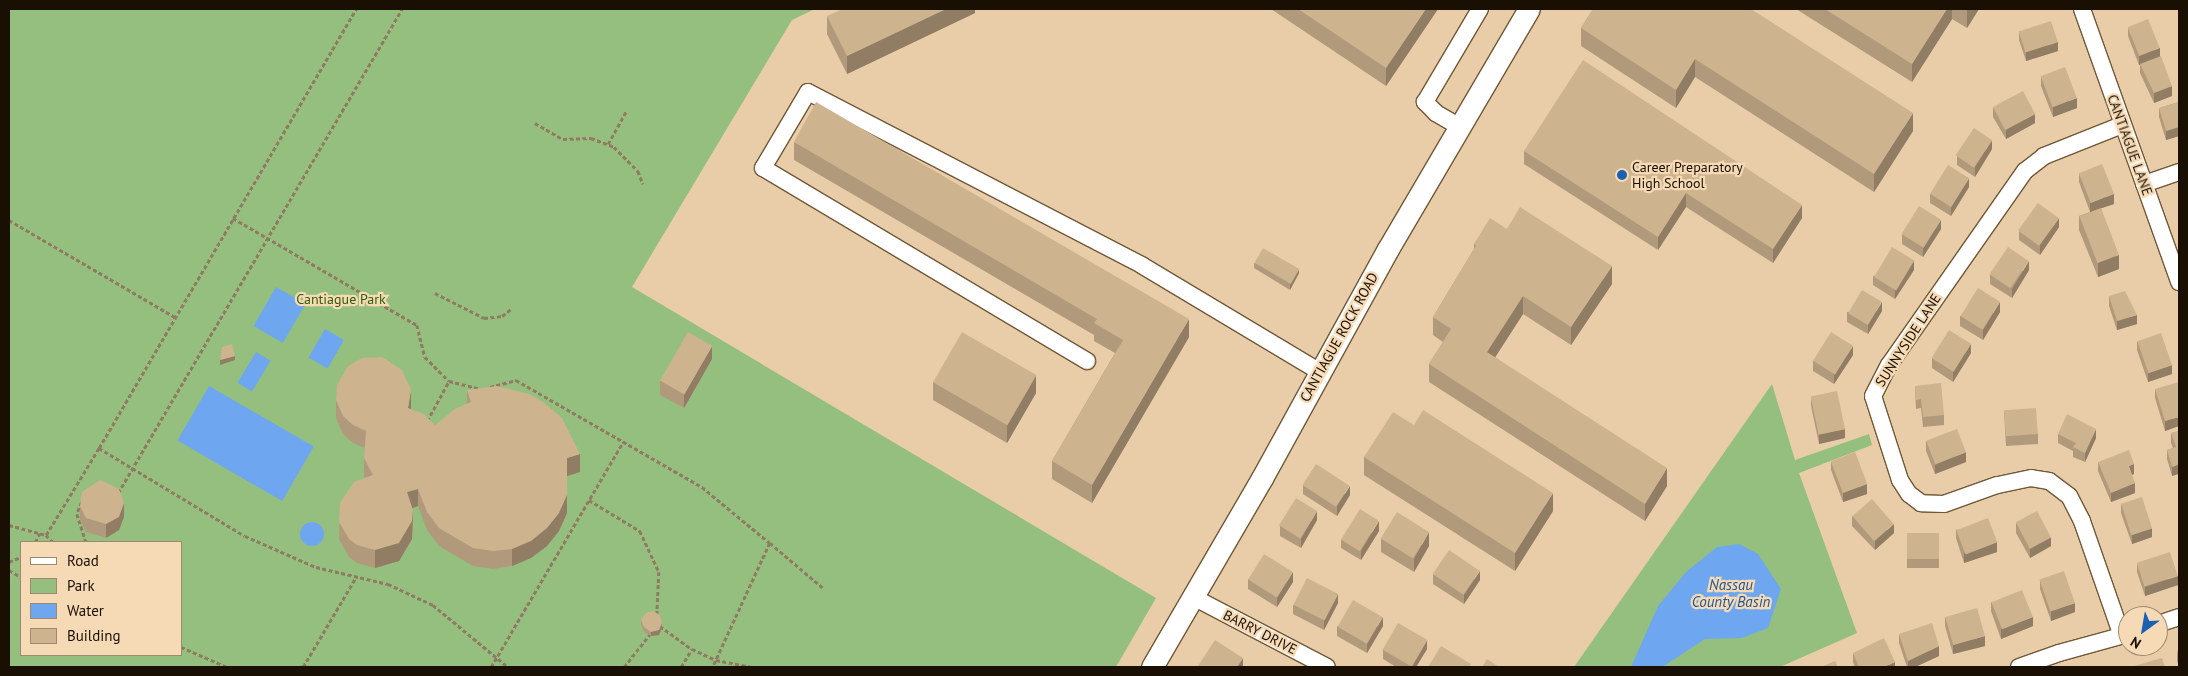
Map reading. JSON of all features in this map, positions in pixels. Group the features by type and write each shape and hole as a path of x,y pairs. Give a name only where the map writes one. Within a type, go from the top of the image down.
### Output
{"main road":[{"name":"CANTIAGUE ROCK ROAD","path":"1152,667 1529,9"}],"street":[{"path":"1460,127 1436,113 1425,102 1480,9"},
{"name":"CANTIAGUE LANE","path":"2082,9 2179,282"},
{"path":"1087,361 763,168 808,92 1143,266 1320,372"},
{"name":"SUNNYSIDE LANE","path":"2118,617 2082,520 2069,496 2049,482 2031,478 1997,485 1944,504 1921,503 1908,494 1900,480 1874,396 1889,365 2025,171 2044,156 2122,125"},
{"path":"2144,184 2179,172"},
{"name":"BARRY DRIVE","path":"1193,598 1327,667"},
{"path":"2019,667 2059,653 2118,638"}],"path":[{"path":"46,535 356,9"},
{"path":"109,494 116,497 133,469 402,9"},
{"path":"608,144 627,110"},
{"path":"536,123 562,139 591,138 608,144 631,162 644,184"},
{"path":"233,218 417,325 425,357 449,381 481,389 516,380 702,487 823,588"},
{"path":"9,220 175,317"},
{"path":"435,294 484,318 502,316 511,309"},
{"path":"426,423 449,381"},
{"path":"491,667 623,442"},
{"path":"99,448 245,536 316,567 388,584 433,605 508,667"},
{"path":"86,498 76,514 86,541"},
{"path":"589,500 640,531 659,572 656,624 692,649 716,660 753,667"},
{"path":"9,525 46,535 51,541"},
{"path":"36,541 40,533"},
{"path":"713,667 770,543"},
{"path":"9,570 20,576"},
{"path":"303,667 356,577"},
{"path":"624,667 652,630"},
{"path":"182,647 227,667"},
{"path":"681,667 692,649"}],"green space":[{"name":"Cantiague Park","path":"9,9 815,9 792,20 632,287 1156,598 1116,667 9,667"},
{"path":"1772,384 1795,460 1869,434 1872,445 1799,473 1857,633 1780,667 1574,667"}],"water":[{"path":"276,287 305,304 283,343 254,326"},
{"path":"325,329 344,340 328,369 308,358"},
{"path":"256,352 271,361 252,392 237,383"},
{"path":"209,386 314,446 282,501 178,441"},
{"path":"312,522 317,523 323,529 323,539 317,545 312,546 307,545 301,539 300,534 301,529 307,523"},
{"name":"Nassau County Basin","path":"1739,544 1758,554 1781,589 1768,628 1742,638 1705,639 1664,666 1631,667 1658,606 1686,572 1717,547"}],"building":[{"path":"843,9 946,9 847,56 827,16"},
{"path":"1298,9 1426,9 1386,68"},
{"path":"1593,9 1751,9 1913,113 1874,174 1695,59 1676,90 1581,28"},
{"path":"1825,9 1947,9 1912,64"},
{"path":"2148,19 2160,48 2139,56 2128,27"},
{"path":"2051,21 2058,42 2025,52 2019,32"},
{"path":"2161,56 2172,86 2154,93 2140,64"},
{"path":"1583,60 1802,205 1773,249 1686,193 1658,237 1524,151"},
{"path":"2065,67 2077,98 2053,107 2041,76"},
{"path":"2023,91 2035,114 2005,130 1993,107"},
{"path":"816,102 1189,319 1092,485 1052,461 1123,340 1094,323 1097,319 794,142"},
{"path":"2179,102 2179,127 2166,131 2159,108"},
{"path":"1974,128 1992,140 1974,168 1956,155"},
{"path":"2102,164 2114,194 2091,203 2079,173"},
{"path":"1948,165 1969,178 1951,207 1930,194"},
{"path":"2038,203 2059,218 2039,246 2018,231"},
{"path":"1919,206 1941,220 1924,248 1902,234"},
{"path":"1520,207 1612,266 1571,327 1523,296 1487,352 1667,468 1645,504 1429,364 1451,329 1433,317 1476,246 1474,244 1490,218 1507,229"},
{"path":"2101,208 2119,255 2097,263 2080,216"},
{"path":"1892,247 1914,260 1896,290 1874,277"},
{"path":"2008,247 2029,261 2010,288 1990,274"},
{"path":"1263,248 1299,269 1291,284 1254,263"},
{"path":"1978,288 2000,302 1983,330 1961,316"},
{"path":"1862,290 1882,302 1868,325 1848,313"},
{"path":"2125,291 2137,315 2117,321 2109,296"},
{"path":"1949,330 1971,344 1954,372 1932,358"},
{"path":"688,332 712,346 684,394 660,380"},
{"path":"962,332 1036,375 1007,425 933,382"},
{"path":"1831,332 1853,346 1835,375 1813,361"},
{"path":"2161,333 2172,365 2148,373 2137,341"},
{"path":"232,344 235,356 220,360 222,347"},
{"path":"382,357 402,370 411,390 408,408 424,414 435,425 455,409 471,402 467,390 497,386 529,394 543,402 562,418 580,454 567,458 567,495 559,513 547,528 531,541 512,549 493,551 473,548 439,528 427,512 418,489 407,492 413,510 412,521 399,543 375,550 357,545 349,539 339,522 340,503 354,482 373,475 364,458 366,431 353,425 343,416 336,400 337,385 348,366 362,358"},
{"path":"2179,382 2179,417 2165,421 2155,389"},
{"path":"1941,383 1944,415 1923,417 1921,399 1916,400 1915,386"},
{"path":"1837,391 1845,429 1819,435 1811,397"},
{"path":"2036,408 2038,434 2006,436 2004,410"},
{"path":"1423,410 1553,493 1515,553 1364,457 1393,412 1414,425"},
{"path":"2067,414 2096,429 2085,453 2073,447 2076,443 2058,434"},
{"path":"1957,429 1966,452 1935,464 1926,441"},
{"path":"2179,431 2179,464 2172,467 2167,450 2176,447 2171,433"},
{"path":"2129,450 2134,464 2129,466 2135,483 2111,493 2098,462"},
{"path":"1855,452 1867,484 1843,493 1831,461"},
{"path":"1316,464 1350,486 1336,507 1302,485"},
{"path":"100,480 119,489 124,503 119,517 106,524 86,518 80,506 82,492"},
{"path":"2142,497 2152,528 2131,535 2121,504"},
{"path":"1296,498 1317,511 1300,538 1279,525"},
{"path":"1872,499 1894,524 1874,541 1852,516"},
{"path":"1360,509 1379,521 1360,551 1341,540"},
{"path":"2037,511 2051,537 2030,549 2016,522"},
{"path":"1397,512 1429,532 1413,558 1381,538"},
{"path":"1988,518 1997,542 1966,554 1956,530"},
{"path":"1907,533 1939,533 1939,559 1907,559"},
{"path":"1449,550 1480,571 1463,595 1433,574"},
{"path":"2170,552 2178,576 2144,587 2137,563"},
{"path":"1264,554 1293,572 1277,597 1248,579"},
{"path":"2064,571 2075,603 2050,612 2039,579"},
{"path":"1307,578 1338,594 1325,621 1293,605"},
{"path":"2022,590 2033,617 2002,629 1991,602"},
{"path":"1353,600 1382,617 1367,644 1338,627"},
{"path":"1977,608 1985,636 1953,645 1945,617"},
{"path":"653,611 660,615 662,623 659,630 651,632 644,627 641,620 646,613"},
{"path":"1398,623 1427,640 1412,667 1382,650"},
{"path":"1932,623 1939,646 1908,661 1899,634"},
{"path":"1884,638 1895,662 1884,667 1859,667 1853,653"},
{"path":"1215,640 1243,658 1237,667 1198,666"},
{"path":"1441,646 1471,664 1469,667 1428,667"},
{"path":"2162,658 2165,667 2131,667"},
{"path":"1487,659 1499,667 1482,667"},
{"path":"1835,661 1838,667 1821,667"}],"place":[{"name":"Career Preparatory High School","path":"1622,175"}]}
